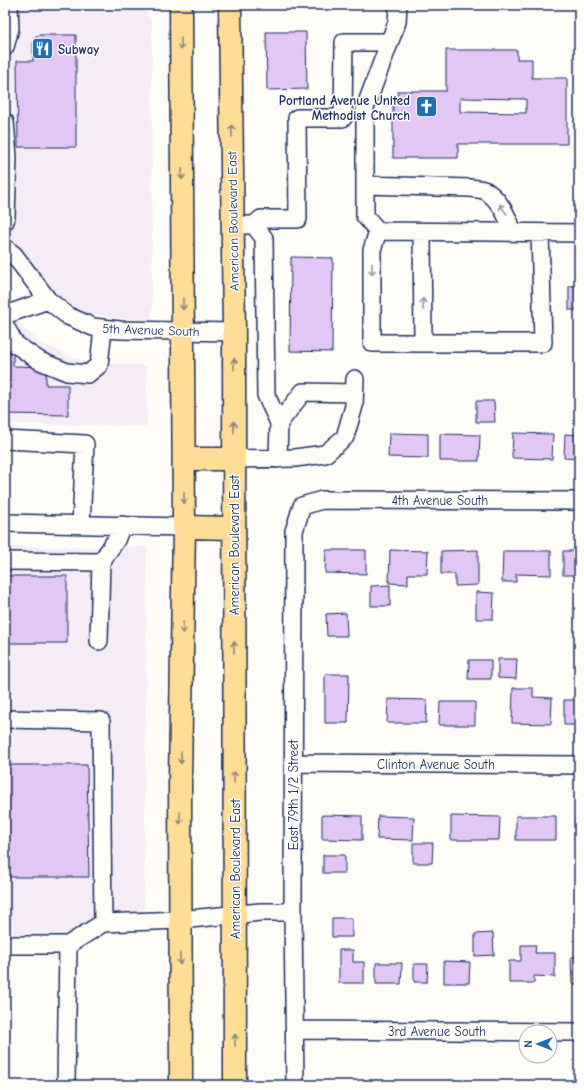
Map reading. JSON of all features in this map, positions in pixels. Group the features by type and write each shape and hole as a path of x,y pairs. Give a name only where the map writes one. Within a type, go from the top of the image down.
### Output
{"main road":[{"path":"181,5 184,459 180,779 181,1085"},
{"name":"American Boulevard East","path":"230,5 234,332 235,1085"},
{"path":"184,459 234,459"},
{"path":"184,527 234,528"}],"street":[{"path":"5,47 10,28 9,5"},
{"path":"398,5 397,22 365,108 365,216 378,231 577,233"},
{"path":"233,224 254,225 261,218 298,219 297,118 342,118 344,42 389,42"},
{"path":"343,107 365,108"},
{"path":"5,122 8,157 5,222"},
{"path":"365,186 470,188 485,191 505,212 514,232"},
{"path":"254,225 264,238 266,395 279,423 278,459"},
{"path":"378,231 372,250 372,343 543,343 540,232"},
{"path":"422,232 423,343"},
{"name":"5th Avenue South","path":"5,248 14,255 48,300 68,316 93,327 120,330 234,332"},
{"path":"5,315 48,300"},
{"path":"5,326 15,344 40,362 66,372 88,374 99,365 103,328"},
{"path":"234,459 278,459 325,454 345,437 354,406 354,386 303,392 279,423"},
{"path":"5,440 85,444 81,524"},
{"name":"4th Avenue South","path":"302,506 322,500 579,501"},
{"name":"East 79th 1/2 Street","path":"295,1085 293,912 294,531 302,506"},
{"path":"5,522 184,527"},
{"path":"100,642 101,562 116,540 122,525"},
{"path":"5,561 101,562"},
{"path":"5,719 101,721 103,922"},
{"name":"Clinton Avenue South","path":"293,763 579,765"},
{"path":"5,945 68,945 103,922 180,920 235,914 293,912"},
{"path":"66,1085 68,945"},
{"name":"3rd Avenue South","path":"295,1030 579,1032"}],"shaded area":[{"path":"5,5 138,5 144,7 152,23 152,321 89,315 56,296 26,255 5,239"},
{"path":"5,301 24,329 41,343 87,362 147,366 147,426 5,424"},
{"path":"5,547 147,547 144,916 65,940 5,939"}],"building":[{"path":"266,32 306,32 307,89 267,90"},
{"path":"76,35 76,147 18,147 17,61 33,61 33,44 36,36"},
{"path":"577,41 579,41 579,68 577,68"},
{"name":"Portland Avenue United Methodist Church","path":"446,50 517,50 517,59 532,59 532,78 567,78 567,144 458,144 458,158 393,158 393,103 398,103 398,91 446,91","holes":["460,98 526,99 526,113 460,112"]},
{"path":"291,257 333,258 332,352 290,351"},
{"path":"569,286 579,286 579,310 569,310"},
{"path":"5,343 13,343 13,366 46,367 46,385 68,385 68,415 5,414"},
{"path":"476,401 494,401 495,422 476,422"},
{"path":"389,433 428,434 428,458 388,457"},
{"path":"513,433 553,434 552,459 512,458"},
{"path":"440,434 480,435 479,461 440,461"},
{"path":"565,434 579,435 579,459 564,458"},
{"path":"326,550 366,550 366,574 325,573"},
{"path":"390,550 428,551 427,574 408,574 408,584 389,583"},
{"path":"478,550 478,585 455,586 455,574 441,574 441,551"},
{"path":"503,551 551,551 551,575 516,574 516,582 502,582"},
{"path":"563,551 579,551 579,575 563,575"},
{"path":"5,576 67,576 67,643 5,643"},
{"path":"390,585 390,606 371,606 371,586"},
{"path":"476,592 494,593 493,619 476,619"},
{"path":"346,613 347,636 327,636 326,614"},
{"path":"498,659 517,659 516,679 498,678"},
{"path":"469,660 491,660 491,679 468,679"},
{"path":"325,674 349,674 348,723 325,723"},
{"path":"513,688 533,688 533,697 552,698 551,724 512,723"},
{"path":"388,699 427,700 426,723 387,723"},
{"path":"564,700 579,700 579,725 564,725"},
{"path":"440,702 475,702 475,725 439,725"},
{"path":"5,765 87,765 89,877 5,877"},
{"path":"322,815 362,816 362,840 322,839"},
{"path":"378,816 414,817 413,840 377,839"},
{"path":"451,816 500,817 499,840 451,840"},
{"path":"516,816 556,816 556,840 516,840"},
{"path":"413,843 433,843 432,863 413,863"},
{"path":"323,855 345,855 345,873 323,873"},
{"path":"332,918 352,918 352,937 332,937"},
{"path":"493,933 494,955 475,956 475,934"},
{"path":"521,945 536,945 535,953 555,953 555,977 534,976 534,983 509,983 509,961 521,961"},
{"path":"339,950 353,950 353,962 364,962 364,983 339,983"},
{"path":"571,957 579,957 579,984 572,984"},
{"path":"444,961 470,962 469,983 444,983"},
{"path":"376,963 402,963 401,984 376,984"},
{"path":"414,964 428,964 427,982 414,982"}],"place":[{"name":"Subway","path":"43,49"},
{"name":"Portland Avenue United Methodist Church","path":"426,107"}]}
